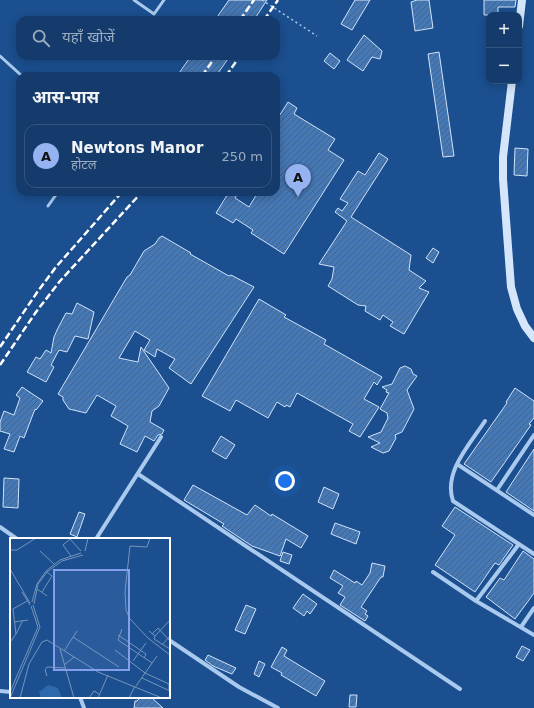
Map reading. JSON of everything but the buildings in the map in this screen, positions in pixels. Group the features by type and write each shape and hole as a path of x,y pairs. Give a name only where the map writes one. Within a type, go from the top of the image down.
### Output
{"street":[{"path":"521,12 522,0"},
{"path":"512,84 503,157 503,179 511,287 517,309 525,326 534,338"},
{"path":"485,421 457,464 451,479 451,493 453,501 534,554"},
{"path":"497,490 534,435"},
{"path":"97,538 161,437"},
{"path":"457,464 534,515"},
{"path":"138,474 460,689"},
{"path":"0,527 16,538"},
{"path":"476,601 519,544"},
{"path":"433,572 476,601 534,635"},
{"path":"521,627 534,608"},
{"path":"170,641 239,687 278,708"},
{"path":"0,691 10,692"},
{"path":"80,698 84,708"}],"lane":[{"path":"134,0 154,14 164,0"},
{"path":"0,56 18,72"},
{"path":"48,206 55,196"}],"path":[{"path":"262,0 317,36"}],"railway":[{"path":"243,16 254,0"},
{"path":"267,16 278,0"},
{"path":"205,72 213,60"},
{"path":"229,72 237,60"},
{"path":"0,347 56,267 118,196"},
{"path":"0,365 36,312 60,281 138,196"}],"place":[{"name":"Newtons Manor","path":"298,197"}]}
